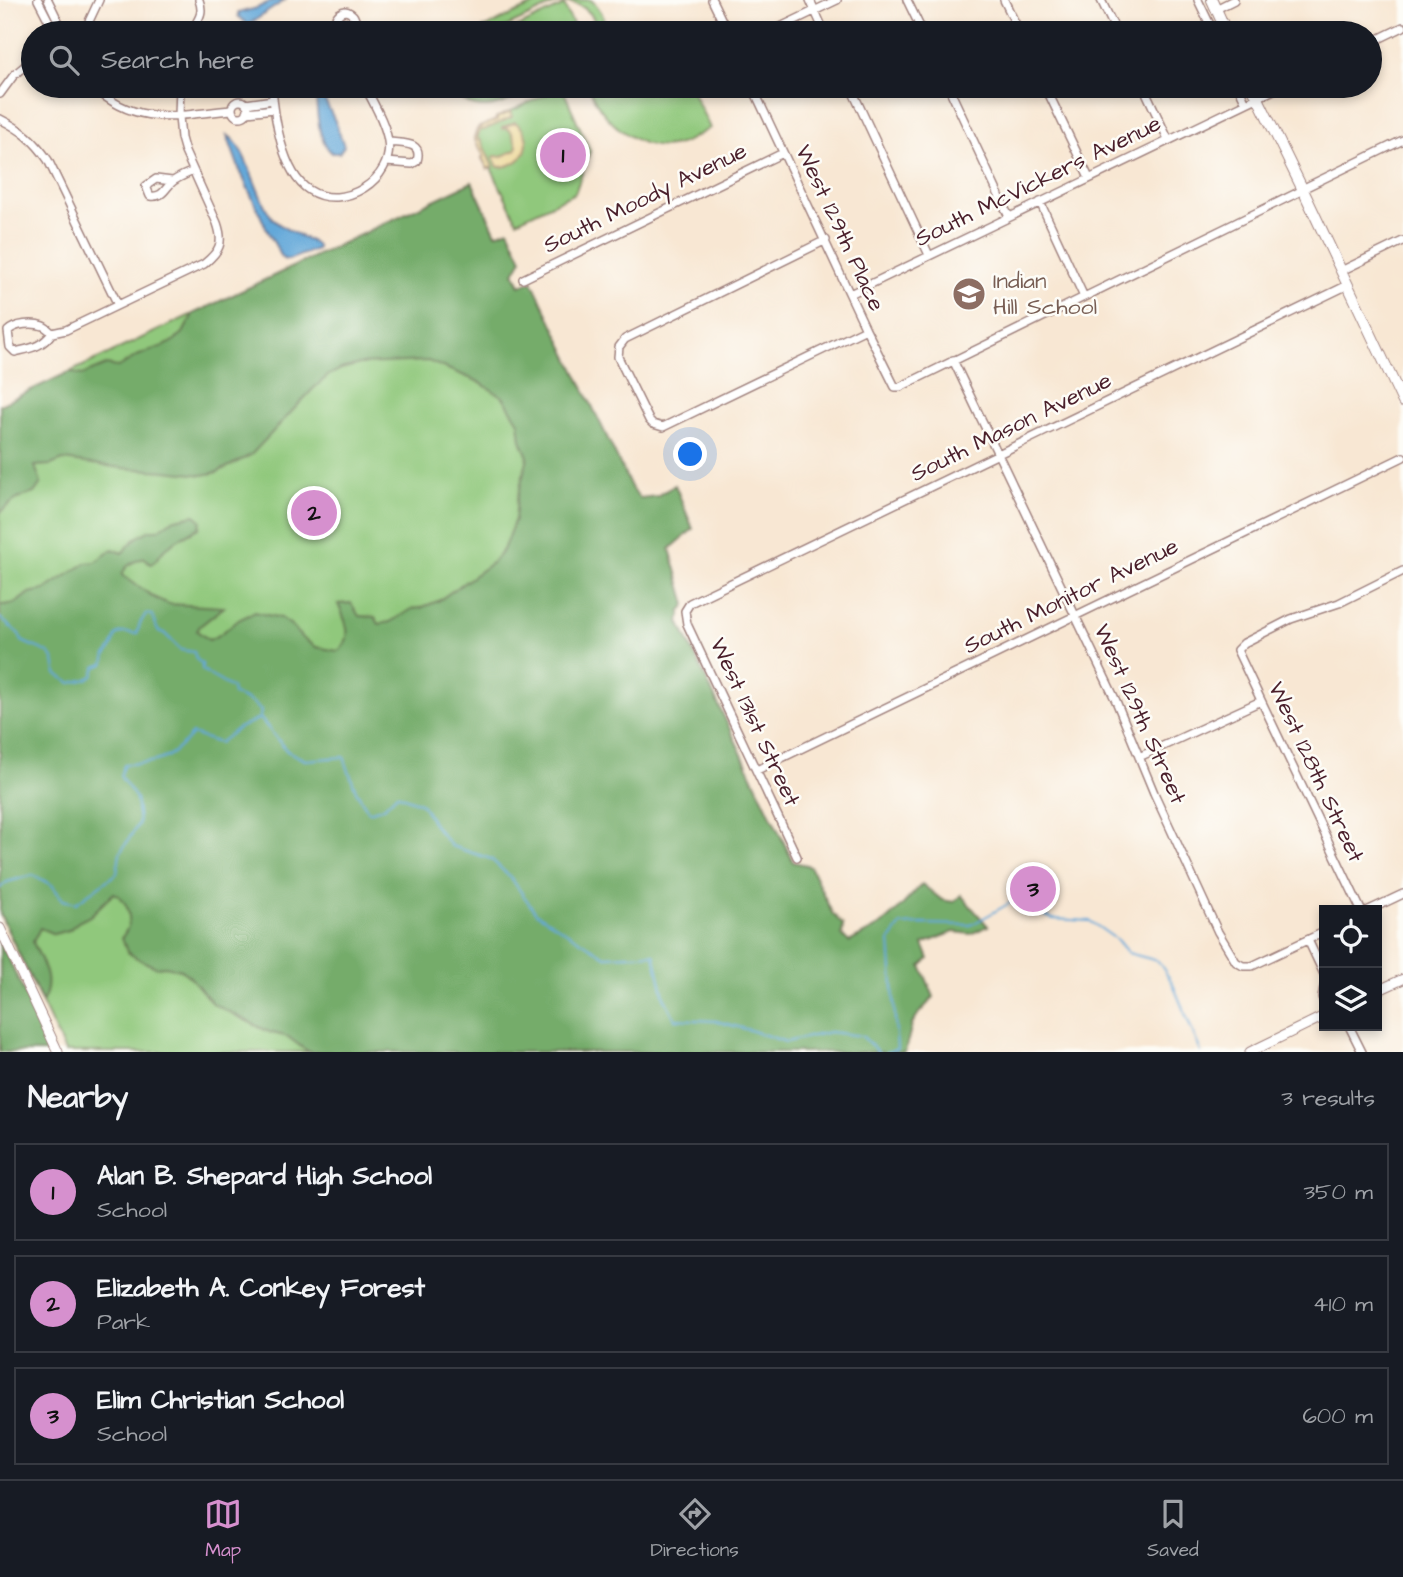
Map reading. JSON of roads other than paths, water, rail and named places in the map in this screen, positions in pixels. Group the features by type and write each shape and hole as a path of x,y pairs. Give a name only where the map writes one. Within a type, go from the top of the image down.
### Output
{"main road":[{"path":"1214,4 1222,21"},
{"path":"1257,98 1403,402"}],"street":[{"path":"37,0 48,21"},
{"path":"48,0 58,21"},
{"path":"89,21 99,0"},
{"path":"198,21 201,16 199,0"},
{"path":"712,0 722,21"},
{"path":"810,0 820,21"},
{"path":"794,21 837,0"},
{"path":"907,0 917,21"},
{"path":"1004,0 1014,21"},
{"path":"1101,0 1111,21"},
{"path":"1198,0 1208,21"},
{"path":"1214,4 1234,0"},
{"path":"334,21 338,14 345,11 351,13 355,21"},
{"path":"1382,37 1403,27"},
{"path":"0,94 21,69"},
{"path":"109,98 141,114 161,117 231,110"},
{"path":"52,333 44,326 13,326 8,331 10,347 15,352 46,342 52,333 66,330 204,264 220,247 218,223 193,171 181,138 179,98"},
{"path":"247,108 273,100 283,149 298,179 307,189 320,196 335,198 350,195 374,180 386,162 389,142 371,98"},
{"name":"West 129th Place","path":"758,98 895,387 900,387 953,360"},
{"path":"856,98 929,256"},
{"path":"954,98 1010,217"},
{"path":"1051,98 1088,178"},
{"path":"1149,98 1168,139"},
{"path":"1244,98 1246,103"},
{"name":"South McVickers Avenue","path":"850,294 1257,98"},
{"path":"237,101 242,101 247,108 244,116 238,117 233,115 231,110 232,104 237,101"},
{"path":"247,108 274,109"},
{"path":"0,120 19,129 38,145 48,160 118,304"},
{"path":"953,360 1403,141"},
{"path":"386,162 412,164 417,161 419,155 412,145 389,142"},
{"name":"South Moody Avenue","path":"523,279 783,153"},
{"path":"172,181 193,171"},
{"path":"1040,202 1084,296"},
{"path":"826,240 625,339 619,347 618,357 649,420 658,426 668,426 866,329"},
{"path":"1341,271 1403,241"},
{"name":"South Mason Avenue","path":"690,603 1348,285"},
{"name":"West 129th Street","path":"953,360 1116,701 1218,932 1236,962 1243,966 1252,966 1308,940"},
{"name":"South Monitor Avenue","path":"757,770 1403,457"},
{"name":"West 128th Street","path":"1359,905 1237,650 1244,643 1291,619 1339,603 1403,571"},
{"name":"West 131st Street","path":"690,603 685,611 687,624 797,857"},
{"path":"1139,757 1261,701"},
{"path":"1380,905 1403,894"},
{"path":"0,928 58,1052"},
{"path":"1319,934 1308,940 1321,968"},
{"path":"1382,989 1403,979"},
{"path":"1250,1052 1269,1048 1319,1019"},
{"path":"1352,1031 1362,1052"}],"water":[{"path":"273,0 285,0 254,21 244,21 238,16 238,13"},
{"path":"324,98 335,121 344,146 339,153 332,153 324,142 316,100"},
{"path":"227,135 241,150 263,202 275,221 314,243 317,249 288,260 283,259 240,171"}],"waterway":[{"path":"0,618 19,634 22,641 50,655 56,674 71,683 93,676 96,667 104,664 118,634 137,634 146,614 152,615 158,631 164,633 181,650 194,652 196,659 202,664 202,669 232,688 233,694 253,703 261,711 260,716"},
{"path":"0,888 7,882 33,875 52,885 63,900 76,903 117,873 120,853 139,823 136,798 120,776 125,764 163,759 177,750 192,734 219,743 237,729 260,718 287,751 305,760 344,757 356,791 369,812 384,807 397,794 422,804 451,846 491,859 511,878 536,913 605,956 654,954 664,997 675,1019 716,1021 786,1042 830,1032 862,1036 878,1052"},
{"path":"886,1052 897,1049 890,940 901,925 971,925 1024,895 1036,900 1043,915 1053,919 1090,921 1117,940 1128,953 1158,961 1172,982 1201,1052"}],"place":[{"name":"Alan B. Shepard High School","path":"563,155"},
{"name":"Indian Hill School","path":"969,294"},
{"name":"Elizabeth A. Conkey Forest","path":"314,513"},
{"name":"Elim Christian School","path":"1033,889"}]}
